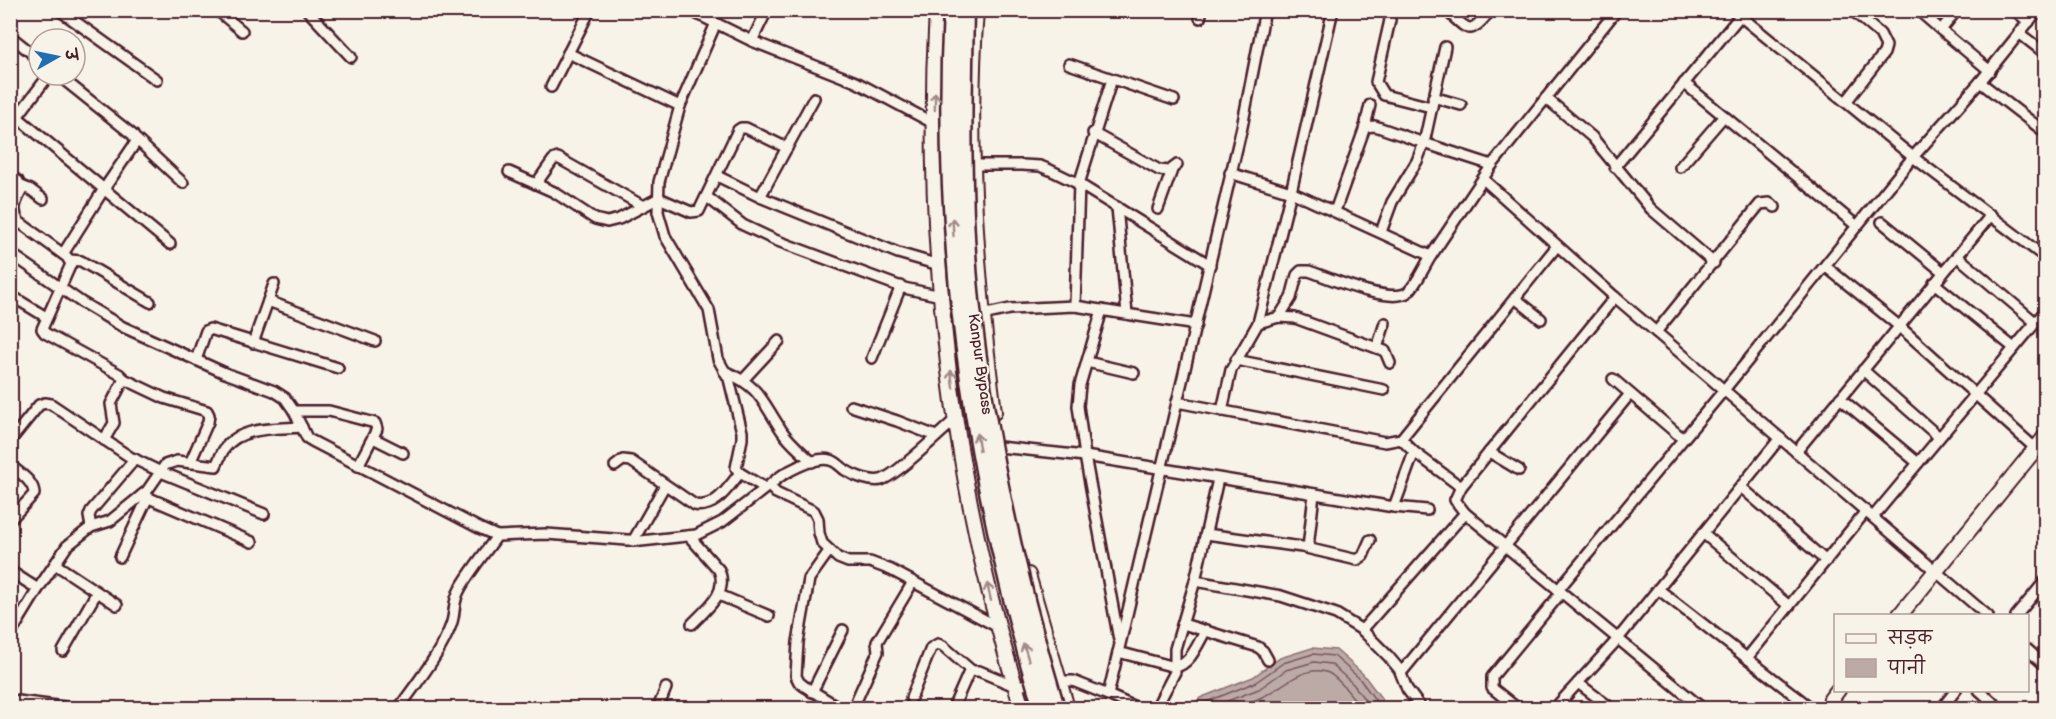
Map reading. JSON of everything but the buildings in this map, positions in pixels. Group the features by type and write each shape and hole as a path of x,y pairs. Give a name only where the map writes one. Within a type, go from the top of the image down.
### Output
{"highway":[{"name":"Kanpur Bypass","path":"952,10 949,66 950,176 954,238 977,439 989,505 1009,591 1042,708"},
{"name":"Kanpur Bypass","path":"965,10 963,98 966,217 971,298 980,369 1001,497 1026,603 1056,708"}],"main road":[{"path":"937,10 934,166 941,296 957,418 979,551 1022,708"},
{"path":"976,10 973,165 982,315 999,447 1019,546 1067,708"},
{"path":"1900,614 2042,442"},
{"path":"1828,708 1836,692"}],"street":[{"path":"58,10 157,80"},
{"path":"217,10 243,32"},
{"path":"307,10 351,57"},
{"path":"551,87 590,10"},
{"path":"689,10 752,41 856,82 935,124"},
{"path":"752,41 767,10"},
{"path":"1108,695 1242,128 1265,10"},
{"path":"1222,411 1228,382 1236,360 1258,323 1334,10"},
{"path":"1388,10 1390,20 1376,82 1379,90 1384,95 1461,105"},
{"path":"1446,10 1465,27 1471,29 1477,27 1491,10"},
{"path":"1279,317 1291,298 1297,275 1301,271 1309,271 1380,294 1400,295 1410,290 1492,165 1617,10"},
{"path":"1846,102 1884,53 1886,46 1880,34 1852,10"},
{"path":"1918,10 1990,70"},
{"path":"1941,30 1957,10"},
{"path":"2014,10 2029,22"},
{"path":"1517,708 1492,688 1492,677 1682,438 1724,390 1913,157 1980,82 2038,10"},
{"path":"1615,167 1684,83 1736,13 1913,157 2046,258"},
{"path":"716,23 680,106 659,182 658,212 665,236 709,310 716,352 729,379 742,432 736,468 740,473 768,486 776,493 814,511 818,519 822,543 838,558 848,562 870,562 891,570 998,627"},
{"path":"2019,33 2046,54"},
{"path":"10,36 27,49"},
{"path":"1381,232 1392,202 1417,161 1424,143 1445,47"},
{"path":"568,53 680,106"},
{"path":"1069,64 1174,100"},
{"path":"1076,306 1079,184 1093,133 1112,80"},
{"path":"1980,82 2046,134"},
{"path":"1684,83 1857,226"},
{"path":"38,87 14,114 170,244"},
{"path":"73,87 136,139 183,183"},
{"path":"760,197 814,98"},
{"path":"1546,98 1592,137 1651,209 1714,263"},
{"path":"1335,211 1365,127 1370,105"},
{"path":"1680,167 1724,116"},
{"path":"1365,127 1375,126 1492,165"},
{"path":"658,198 691,212 699,211 741,128 746,128 787,148"},
{"path":"1093,133 1159,170 1166,172 1175,167 1158,209"},
{"path":"67,257 104,189 136,139"},
{"path":"536,184 553,160 558,158 643,206"},
{"path":"973,165 1040,166 1079,184 1210,265"},
{"path":"509,172 554,192 595,219 607,222 619,219 658,198"},
{"path":"1230,173 1291,192 1431,256"},
{"path":"10,176 21,186 43,199"},
{"path":"717,176 760,197 898,253 939,265"},
{"path":"1483,179 1615,297 1987,614"},
{"path":"21,186 22,190 13,205 19,222 67,257 81,261 150,302"},
{"path":"707,197 743,225 775,240 901,286 941,296"},
{"path":"1656,332 1760,204 1769,203 1775,207"},
{"path":"1117,207 1127,314"},
{"path":"1796,452 1991,215"},
{"path":"1882,222 1943,272"},
{"path":"1177,402 1385,442 1401,439 1557,246"},
{"path":"10,253 60,289 123,327 225,373 274,391 285,398 307,438 497,536 546,534 633,541 696,535 722,522 768,486 804,464 831,460 857,476 876,480 889,477 957,418"},
{"path":"1957,256 2035,322"},
{"path":"67,257 71,264 42,329 45,333 119,374 124,380 164,398 207,411 208,422 190,463"},
{"path":"1825,266 1899,326 1976,394 2042,442"},
{"path":"1934,283 2014,348"},
{"path":"253,343 274,284"},
{"path":"872,358 901,286"},
{"path":"10,295 46,317"},
{"path":"1615,297 1461,487 1455,500 1465,513 1504,546 1702,708"},
{"path":"1515,298 1541,319"},
{"path":"268,301 375,341"},
{"path":"982,315 1010,309 1076,306 1196,325"},
{"path":"1102,310 1080,385 1078,406 1119,648"},
{"path":"1747,658 1826,561 1918,463 2046,310"},
{"path":"1258,323 1279,317 1295,318 1385,351 1390,363"},
{"path":"1377,348 1385,324"},
{"path":"196,360 206,331 210,329 338,368"},
{"path":"744,379 779,341"},
{"path":"1236,360 1384,390"},
{"path":"1087,362 1134,373"},
{"path":"1863,370 1939,437"},
{"path":"724,371 744,379 759,394 782,432 812,462"},
{"path":"1613,379 1682,438"},
{"path":"104,440 114,423 111,404 124,380"},
{"path":"1401,673 1630,394"},
{"path":"1840,398 1918,463"},
{"path":"10,441 39,405 51,404 135,459 264,514"},
{"path":"850,406 936,436"},
{"path":"294,411 318,410 375,423 377,429 358,466"},
{"path":"120,557 145,496 165,465 172,461 216,466 225,448 237,438 253,432 302,427"},
{"path":"373,438 403,453"},
{"path":"1555,708 1617,640 1780,438"},
{"path":"1401,439 1414,452 1461,487"},
{"path":"999,447 1085,456 1394,507 1427,510"},
{"path":"1394,507 1414,452"},
{"path":"1489,452 1520,470"},
{"path":"91,527 89,516 91,511 135,459"},
{"path":"615,466 623,460 631,461 695,505 701,506 716,501 740,473"},
{"path":"10,465 30,482 34,488 34,494 10,520"},
{"path":"1156,708 1174,675 1175,649 1195,581 1218,479"},
{"path":"633,541 665,484"},
{"path":"1741,487 1826,561"},
{"path":"1308,548 1314,494"},
{"path":"10,635 67,546 91,527 110,521 145,496"},
{"path":"145,496 252,542"},
{"path":"1362,630 1465,513"},
{"path":"1703,533 1788,606"},
{"path":"1206,534 1308,548 1357,560 1364,555 1370,540"},
{"path":"399,708 424,674 450,626 454,614 453,603 461,587 497,536"},
{"path":"689,536 722,576 719,595 692,624"},
{"path":"829,551 810,579 798,642 796,676 799,682 840,708"},
{"path":"55,564 117,606"},
{"path":"10,571 38,590"},
{"path":"2017,614 2046,580"},
{"path":"1195,581 1281,596 1336,614 1362,630 1388,656 1401,673 1407,689 1421,708"},
{"path":"853,708 878,652 877,642 913,582"},
{"path":"1658,589 1747,658 1799,705 1811,708"},
{"path":"63,651 97,592"},
{"path":"719,595 769,616"},
{"path":"1183,624 1258,647 1268,660"},
{"path":"813,692 843,630"},
{"path":"1119,648 1175,667 1187,661 1206,630"},
{"path":"911,698 931,648 938,644 972,671 979,671 1015,686 1073,681 1137,708"},
{"path":"2029,651 2046,666"},
{"path":"953,708 968,674 972,671"},
{"path":"1578,683 1611,708"},
{"path":"658,708 666,688"},
{"path":"1942,708 1954,692"},
{"path":"1981,692 1999,708"},
{"path":"10,700 72,708"}],"water":[{"path":"1312,648 1336,650 1363,674 1386,708 1190,708 1200,698 1253,677 1280,658"}]}
